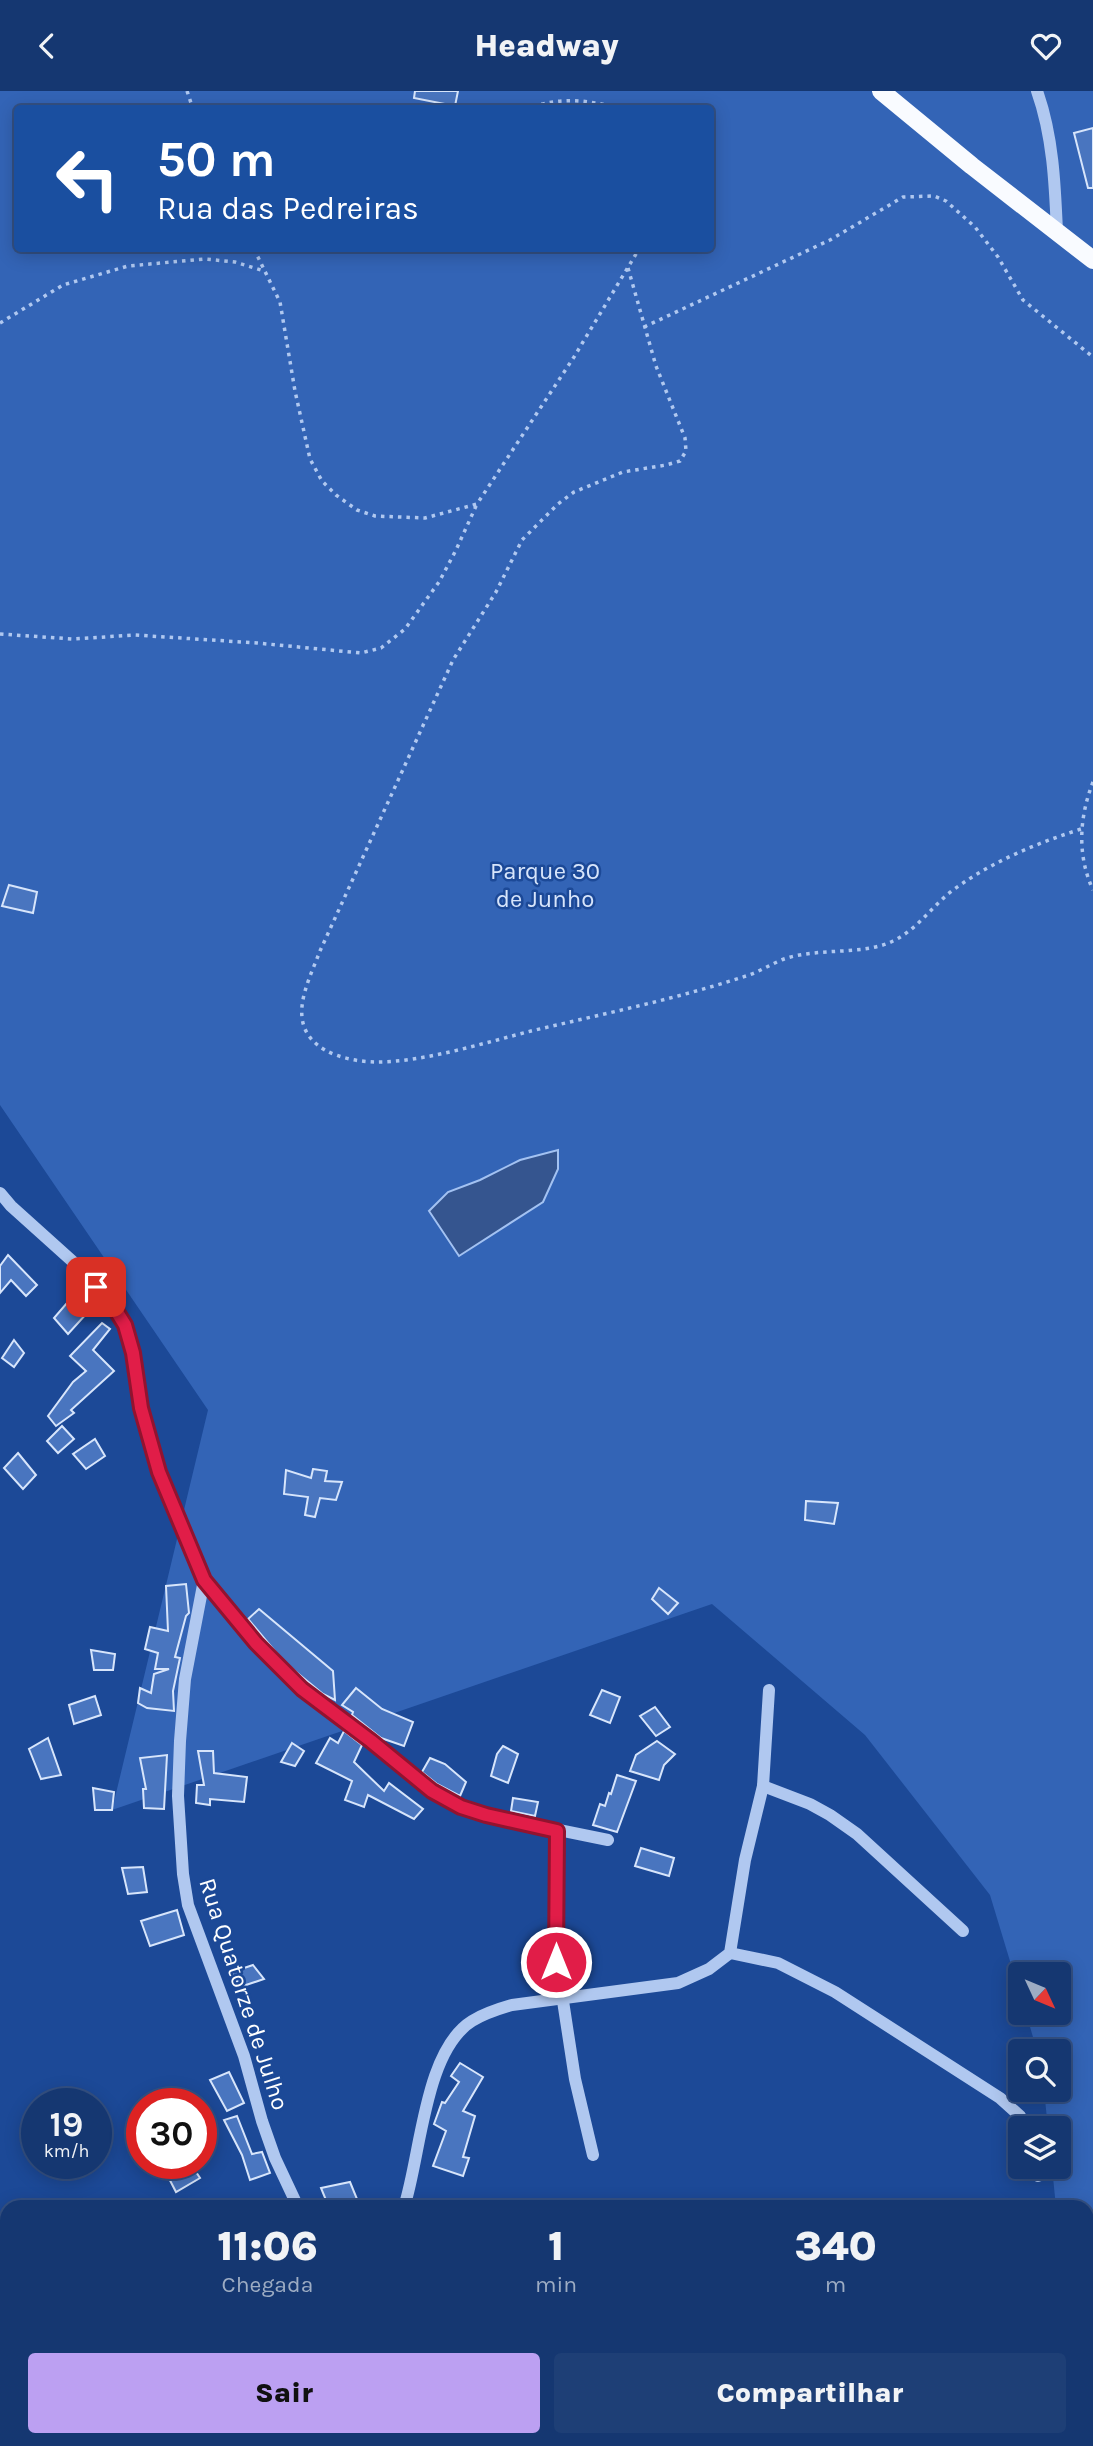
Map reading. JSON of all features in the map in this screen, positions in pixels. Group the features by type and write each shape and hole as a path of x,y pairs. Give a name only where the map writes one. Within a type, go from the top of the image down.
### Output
{"main road":[{"path":"881,91 1093,260"}],"street":[{"path":"1037,91 1044,111 1054,170 1057,232"},
{"path":"0,1193 80,1269 112,1304 125,1325 133,1353 141,1408 159,1472 204,1580 278,1668 432,1791 461,1807 557,1831 608,1840"},
{"name":"Rua Quatorze de Julho","path":"204,1580 185,1679 180,1741 178,1796 183,1874 192,1917 244,2056 275,2158 295,2200"},
{"path":"406,2200 436,2070 452,2040 470,2022 491,2011 512,2005 561,1997 651,1989 678,1983 709,1969 730,1953 744,1860 763,1786 769,1690"},
{"path":"763,1786 810,1804 857,1834 963,1931"},
{"path":"557,1831 556,1962 575,2079 593,2155"},
{"path":"730,1953 778,1963 835,1992 1000,2098 1020,2116"}],"path":[{"path":"536,105 575,99 604,105"},
{"path":"644,327 830,240 903,197 934,195 946,201 975,227 998,257 1023,300 1093,357"},
{"path":"255,252 280,302 310,459 321,481 357,510 375,516 425,518 477,504"},
{"path":"0,634 73,639 135,635 361,653 381,648 405,629 439,582 477,504 574,357 637,252"},
{"path":"0,324 63,285 128,266 205,259 235,262 264,271"},
{"path":"628,268 656,366 685,438 684,456 674,463 611,476 574,492 558,504 523,540 496,592 453,660 320,951 305,989 301,1011 309,1036 325,1050 355,1060 377,1062 441,1053 684,995 749,975 785,959 820,951 877,947 903,935 952,891 1002,859 1028,846 1081,829"},
{"path":"1093,782 1081,829 1082,855 1093,890"}],"green space":[{"name":"Parque 30 de Junho","path":"0,91 1093,91 1093,2200 1055,2200 1053,2179 1071,2179 1071,2116 1047,2116 1045,2102 1071,2102 1071,2039 1034,2039 1029,2025 1071,2025 1071,1962 1010,1962 990,1895 865,1735 712,1604 112,1810 208,1410 0,1105"}],"shaded area":[{"path":"558,1150 558,1169 543,1202 459,1256 429,1211 448,1192 520,1160"}],"building":[{"path":"415,91 458,91 455,105 414,98"},
{"path":"1093,128 1093,188 1088,188 1074,133"},
{"path":"9,885 37,892 33,913 2,906"},
{"path":"8,1255 37,1285 26,1296 11,1280 0,1293 0,1266"},
{"path":"73,1296 88,1312 68,1334 54,1318"},
{"path":"102,1323 110,1329 93,1350 114,1371 71,1410 74,1413 56,1426 48,1416 73,1382 86,1371 70,1356"},
{"path":"14,1340 24,1353 14,1367 2,1358"},
{"path":"62,1426 74,1439 58,1453 47,1441"},
{"path":"95,1439 105,1456 86,1469 73,1454"},
{"path":"18,1453 36,1475 23,1489 4,1468"},
{"path":"313,1469 327,1471 325,1481 342,1482 336,1500 320,1498 315,1517 305,1515 308,1497 284,1494 286,1470 311,1478"},
{"path":"806,1501 838,1503 834,1524 805,1520"},
{"path":"186,1584 189,1613 175,1657 180,1658 173,1691 174,1711 147,1708 138,1703 140,1688 151,1693 154,1674 169,1669 155,1669 158,1653 145,1649 150,1627 168,1631 166,1586"},
{"path":"659,1588 678,1603 668,1614 652,1599"},
{"path":"259,1609 333,1671 335,1700 323,1694 284,1662 248,1619"},
{"path":"91,1650 115,1654 113,1670 94,1670"},
{"path":"356,1688 382,1709 413,1722 404,1746 381,1738 342,1705"},
{"path":"602,1690 620,1697 610,1723 590,1715"},
{"path":"95,1696 101,1715 74,1724 69,1705"},
{"path":"655,1707 670,1727 656,1736 640,1716"},
{"path":"344,1731 362,1745 354,1762 384,1791 389,1783 423,1809 414,1819 368,1795 364,1807 345,1800 352,1781 316,1763 330,1738 338,1743"},
{"path":"48,1738 61,1775 41,1779 29,1749"},
{"path":"657,1741 675,1754 664,1765 659,1780 630,1771 636,1755"},
{"path":"292,1743 304,1751 295,1766 281,1762"},
{"path":"503,1746 518,1754 508,1783 491,1776 497,1754"},
{"path":"198,1751 213,1751 214,1773 247,1777 244,1802 210,1799 210,1805 196,1803 197,1785 204,1785"},
{"path":"167,1755 164,1809 144,1808 143,1789 146,1789 140,1758"},
{"path":"430,1758 445,1764 466,1782 460,1796 437,1784 422,1772"},
{"path":"617,1775 636,1781 617,1832 593,1825 600,1804 605,1806 609,1793 611,1794"},
{"path":"93,1788 114,1792 112,1810 95,1810"},
{"path":"513,1798 538,1802 535,1816 511,1811"},
{"path":"641,1848 674,1858 669,1876 635,1866"},
{"path":"143,1867 147,1892 128,1894 122,1868"},
{"path":"177,1910 184,1935 150,1946 141,1921"},
{"path":"253,1965 264,1979 240,1987 232,1972"},
{"path":"460,2063 483,2077 463,2111 475,2116 463,2157 469,2158 463,2176 433,2166 446,2131 434,2124 442,2102 445,2103 459,2082 451,2076"},
{"path":"229,2072 244,2103 227,2111 217,2088 210,2080"},
{"path":"237,2116 252,2154 262,2152 270,2173 250,2180 242,2155 224,2120"},
{"path":"169,2179 198,2179 176,2192"},
{"path":"350,2182 357,2199 326,2200 321,2188"}],"route":[{"path":"96,1287 112,1304 125,1325 133,1353 141,1408 159,1472 204,1580 278,1668 432,1791 461,1807 486,1815 557,1831 556,1962"}]}
